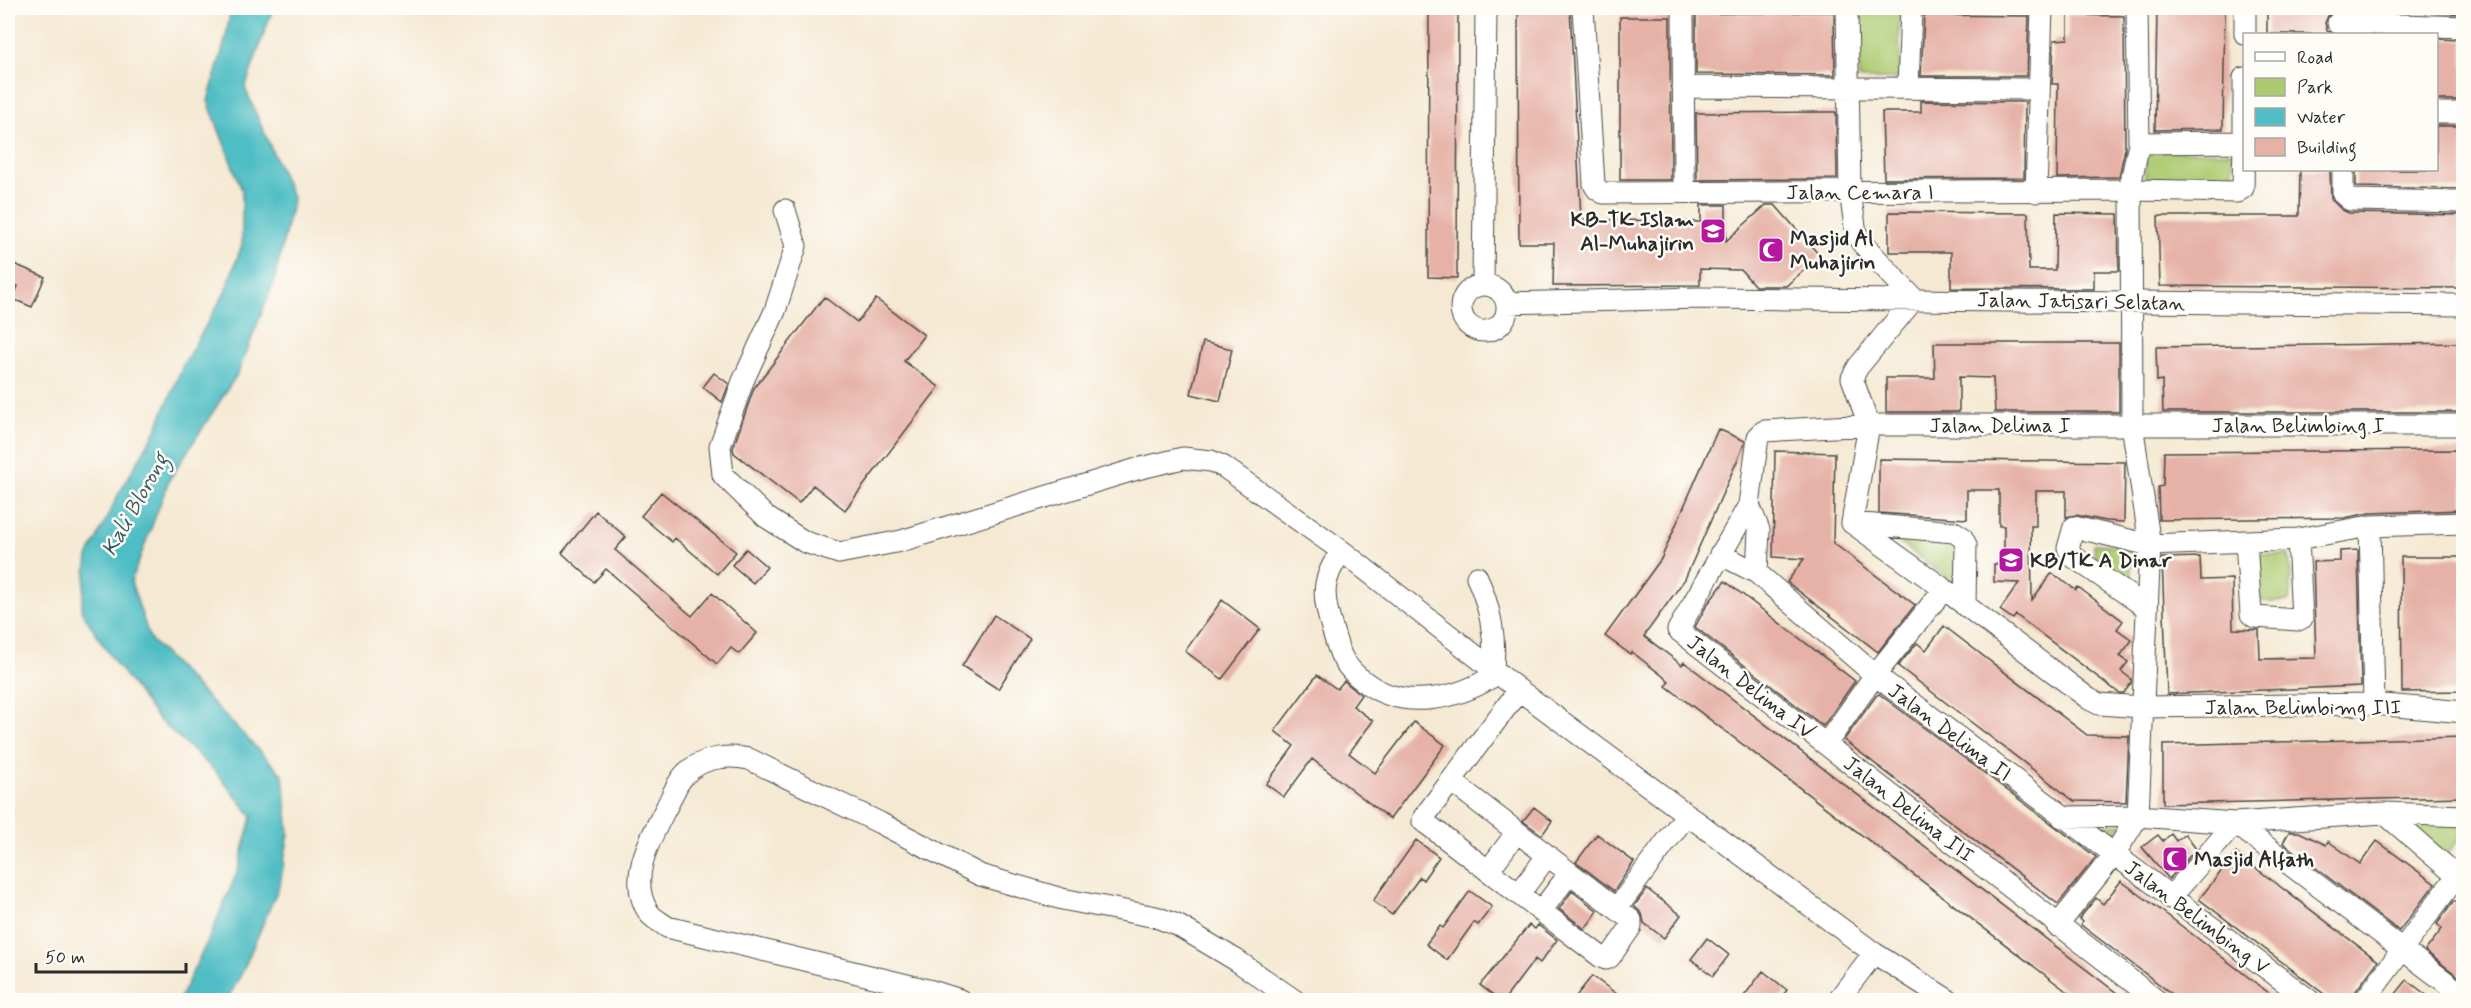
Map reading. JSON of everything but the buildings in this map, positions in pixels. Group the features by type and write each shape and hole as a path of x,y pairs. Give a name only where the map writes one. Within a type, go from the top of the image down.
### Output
{"street":[{"path":"1483,285 1486,8"},
{"name":"Jalan Cemara I","path":"1583,8 1594,184 1604,193 2241,191 2243,171"},
{"path":"1683,8 1684,192"},
{"path":"1847,8 1850,192 1856,233 1862,243 1914,299 1858,367 1852,378 1869,425 1852,523 1954,532 1962,537 1966,545 1965,606"},
{"path":"1908,87 1911,8"},
{"path":"2036,192 2042,8"},
{"path":"2057,926 2114,855 2138,816 2150,545 2132,424 2131,190 2139,143 2137,8"},
{"path":"2245,8 2245,33"},
{"path":"2339,22 2463,27"},
{"path":"1683,87 2039,89"},
{"path":"2438,113 2463,113"},
{"path":"2139,143 2243,142"},
{"path":"2343,171 2343,194 2350,200 2463,202"},
{"path":"785,210 796,246 775,311 742,381 720,446 723,475 766,517 805,542 839,553 901,542 1137,469 1183,458 1211,461 1224,467 1342,551 1519,690 1874,953 1948,1000"},
{"path":"1483,285 1498,290 1507,303 1504,319 1499,325 1484,331 1469,326 1461,312 1461,304 1468,290 1483,285"},
{"name":"Jalan Jatisari Selatan","path":"1507,303 1699,298 2463,305"},
{"name":"Jalan Delima I","path":"1869,425 2132,424"},
{"name":"Jalan Belimbing I","path":"2132,424 2463,425"},
{"name":"Jalan Delima IV","path":"1826,744 1678,630 1749,505 1758,437 1764,431 1869,425"},
{"path":"1749,505 1759,530 1757,573"},
{"name":"Jalan Belimbimg III","path":"1852,523 1944,589 2089,699 2099,704 2142,707 2373,704 2463,712"},
{"path":"2147,608 2072,556 2068,548 2072,529 2076,526 2150,545 2298,539 2370,526 2463,523"},
{"path":"2370,526 2373,704"},
{"path":"2246,542 2251,614 2255,617 2298,620 2301,618 2298,539"},
{"path":"1342,551 1330,567 1326,578 1330,619 1342,659 1355,674 1373,688 1403,699 1448,696 1483,683 1495,670 1492,623 1488,603 1477,577"},
{"path":"1720,554 1757,573 1875,675"},
{"name":"Jalan Delima II","path":"1944,589 1875,675 2114,855"},
{"name":"Jalan Delima III","path":"1875,675 1826,744 2057,926 2156,1000"},
{"path":"1450,781 1617,908 1632,923 1606,959 1423,821 1450,781 1519,690"},
{"path":"960,1000 921,988 667,927 649,914 641,893 640,865 680,780 689,770 710,760 735,757 749,759 980,875 1062,898 1156,917 1177,925 1236,960 1294,1000"},
{"path":"2061,817 2138,816 2235,823 2384,813 2463,816"},
{"path":"2365,1000 2461,875 2384,813"},
{"path":"1617,908 1687,814"},
{"path":"2170,898 2235,823"},
{"path":"2235,823 2463,996"},
{"path":"1488,870 1517,832"},
{"path":"1519,894 1547,855"},
{"name":"Jalan Belimbing V","path":"2114,855 2309,1000"},
{"path":"1541,911 1570,873"},
{"path":"1838,1000 1874,953"}],"green space":[{"path":"1858,8 1899,8 1900,79 1859,79"},
{"path":"2146,150 2233,152 2233,184 2145,182"},
{"path":"1896,540 1956,542 1956,584"},
{"path":"2094,544 2131,546 2131,585 2095,569"},
{"path":"2255,554 2289,555 2291,577 2289,601 2258,600"},
{"path":"2463,820 2463,834 2444,859 2400,821"},
{"path":"2123,824 2106,845 2079,826"}],"water":[{"name":"Kali Blorong","path":"231,8 273,8 245,88 293,199 274,282 238,373 169,480 131,582 150,639 283,775 289,833 280,884 242,973 227,1000 179,1000 211,934 238,870 252,816 215,771 157,718 111,657 81,610 88,557 118,495 155,432 183,365 225,292 242,245 242,191 208,101 226,37"}],"place":[{"name":"KB-TK Islam Al-Muhajirin","path":"1713,231"},
{"name":"Masjid Al Muhajirin","path":"1771,250"},
{"name":"KB/TK A Dinar","path":"2011,560"},
{"name":"Masjid Alfath","path":"2175,859"}]}
